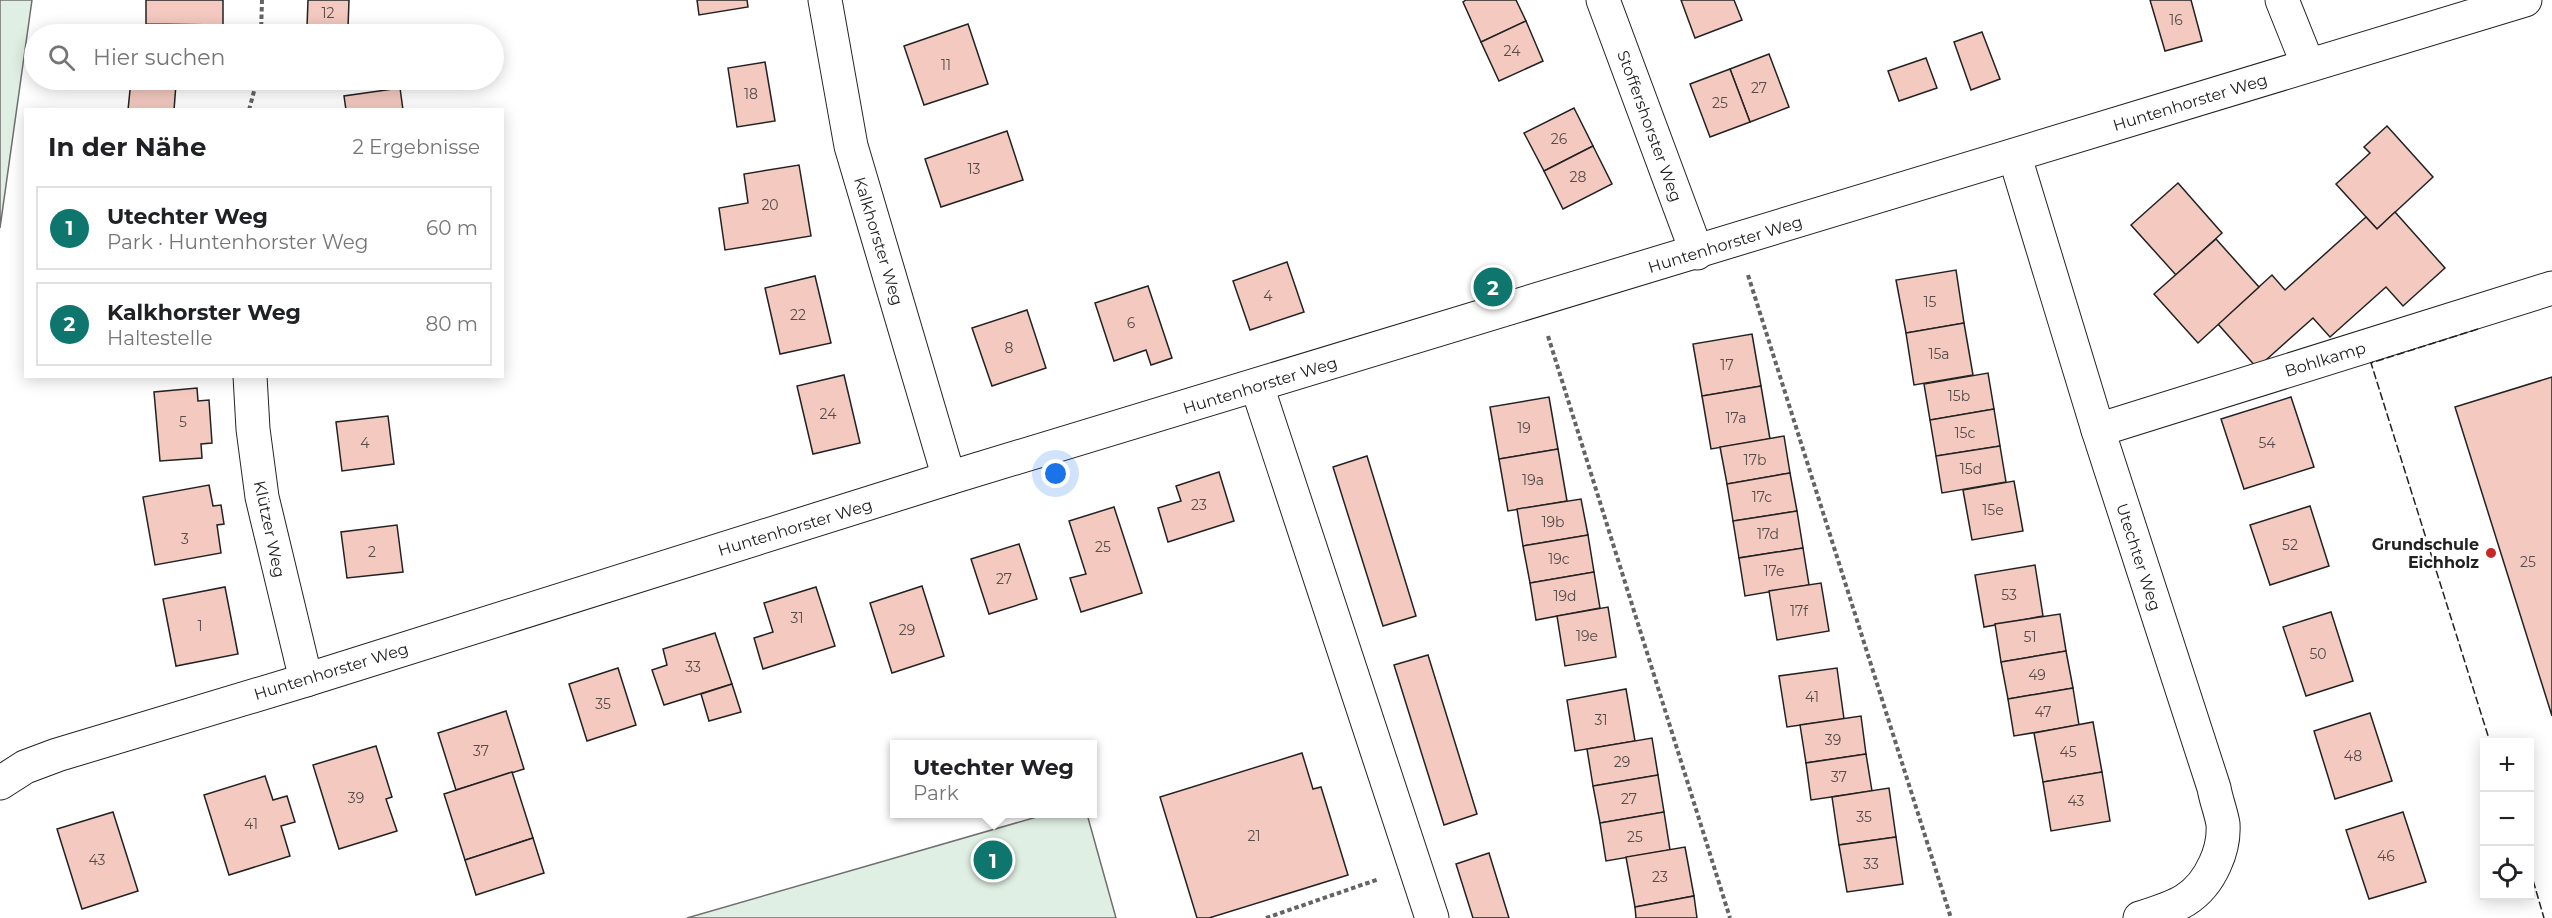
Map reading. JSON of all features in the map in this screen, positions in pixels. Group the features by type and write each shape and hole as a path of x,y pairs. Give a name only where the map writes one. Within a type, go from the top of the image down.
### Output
{"street":[{"name":"Kalkhorster Weg","path":"825,0 851,146 949,478"},
{"name":"Stoffershorster Weg","path":"1603,0 1697,253"},
{"path":"2282,0 2308,65"},
{"name":"Huntenhorster Weg","path":"0,783 26,767 57,755 306,680 949,478 2525,0"},
{"name":"Utechter Weg","path":"2015,156 2098,430 2214,788 2223,824 2222,849 2210,877 2194,896 2173,908 2140,918"},
{"name":"Bohlkamp","path":"2098,430 2552,288"},
{"name":"Klützer Weg","path":"250,378 253,429 262,497 306,680"},
{"path":"1257,386 1432,918"}],"path":[{"path":"261,24 262,0"},
{"path":"250,108 254,90"},
{"path":"1737,240 1951,918"},
{"path":"1538,301 1730,918"},
{"path":"1266,918 1415,866"}],"green space":[{"path":"0,0 32,0 29,24 24,24 24,57 0,228"},
{"path":"1033,818 1088,818 1116,918 687,918"}],"building":[{"path":"146,0 223,0 223,24 146,24"},
{"path":"308,0 349,0 348,24 307,24"},
{"path":"697,0 747,0 748,7 699,15"},
{"path":"1466,0 1516,0 1526,21 1481,42 1463,2"},
{"path":"1681,0 1734,0 1742,20 1695,38"},
{"path":"2150,0 2191,0 2202,41 2165,51"},
{"path":"1526,21 1543,61 1499,81 1481,42"},
{"path":"968,24 988,84 924,105 904,46"},
{"path":"1982,32 2000,79 1971,90 1954,42"},
{"path":"1769,54 1789,107 1750,122 1730,69"},
{"path":"1926,58 1937,88 1899,101 1888,71"},
{"path":"765,62 775,121 737,127 728,68"},
{"path":"1730,69 1750,122 1710,137 1690,84"},
{"path":"130,90 176,90 174,108 128,108"},
{"path":"400,90 403,108 346,108 344,96"},
{"path":"1574,108 1593,146 1544,171 1524,133"},
{"path":"2387,126 2433,177 2377,229 2336,184 2370,153 2364,147"},
{"path":"1007,131 1023,180 941,207 925,159"},
{"path":"1593,146 1612,184 1563,209 1544,171"},
{"path":"799,165 811,236 725,250 719,208 748,203 744,174"},
{"path":"2178,183 2222,233 2176,275 2131,225"},
{"path":"2395,212 2445,268 2403,306 2386,287 2330,337 2313,318 2257,368 2218,324 2272,275 2285,290 2366,217 2377,229"},
{"path":"2216,239 2259,287 2198,343 2154,294"},
{"path":"1287,262 1304,312 1250,330 1233,281"},
{"path":"1956,270 1964,323 1906,333 1896,280"},
{"path":"815,276 831,343 780,354 765,288"},
{"path":"1148,286 1172,358 1151,365 1146,350 1114,361 1095,303"},
{"path":"1027,310 1046,368 992,386 972,328"},
{"path":"1964,323 1973,375 1914,385 1906,333"},
{"path":"1752,334 1761,386 1702,396 1693,344"},
{"path":"1988,373 1994,409 1930,420 1924,384"},
{"path":"844,375 860,443 813,454 797,386"},
{"path":"2552,377 2552,716 2455,407"},
{"path":"1761,386 1770,439 1711,449 1702,396"},
{"path":"197,388 198,401 209,400 212,443 201,444 202,458 160,461 154,392"},
{"path":"1549,397 1558,449 1499,459 1490,407"},
{"path":"2291,397 2314,467 2244,489 2221,419"},
{"path":"1994,409 2000,446 1936,456 1930,420"},
{"path":"388,416 394,464 342,471 336,422"},
{"path":"1784,436 1790,473 1727,484 1720,447"},
{"path":"2000,446 2006,482 1942,493 1936,456"},
{"path":"1558,449 1567,501 1508,511 1499,459"},
{"path":"1367,456 1416,616 1383,626 1333,467"},
{"path":"1219,472 1234,521 1168,542 1158,508 1181,501 1176,486"},
{"path":"1790,473 1797,511 1733,521 1727,484"},
{"path":"2014,481 2023,531 1972,540 1963,490"},
{"path":"209,485 213,506 221,505 224,524 217,525 221,553 155,565 143,497"},
{"path":"1581,499 1588,535 1523,546 1517,509"},
{"path":"2310,506 2329,566 2270,585 2250,525"},
{"path":"1114,507 1142,593 1081,612 1070,578 1086,574 1069,521"},
{"path":"1797,511 1803,548 1739,558 1733,521"},
{"path":"397,525 403,572 347,578 341,532"},
{"path":"1588,535 1594,572 1530,583 1523,546"},
{"path":"1019,544 1037,599 989,614 971,559"},
{"path":"1803,548 1809,585 1745,596 1739,558"},
{"path":"2035,565 2043,616 1984,627 1975,575"},
{"path":"1594,572 1600,608 1536,620 1530,583"},
{"path":"1821,583 1829,631 1777,640 1769,591"},
{"path":"922,586 944,656 892,673 870,603"},
{"path":"225,587 238,654 176,666 163,599"},
{"path":"816,587 835,646 763,669 754,638 773,632 764,603"},
{"path":"1608,607 1616,657 1565,666 1557,616"},
{"path":"2331,612 2353,681 2306,696 2283,627"},
{"path":"2060,614 2066,651 2001,662 1995,624"},
{"path":"715,633 732,684 664,705 652,670 667,665 663,649"},
{"path":"2066,651 2073,688 2008,699 2001,662"},
{"path":"1428,655 1477,814 1444,825 1394,665"},
{"path":"618,668 636,725 587,741 569,684"},
{"path":"1837,668 1844,719 1787,727 1779,676"},
{"path":"732,684 741,712 709,721 701,694"},
{"path":"2073,688 2079,725 2014,736 2008,699"},
{"path":"1626,689 1635,741 1575,751 1567,700"},
{"path":"506,711 524,769 456,790 438,733"},
{"path":"2370,713 2392,781 2335,799 2314,731"},
{"path":"1861,716 1866,754 1806,763 1800,725"},
{"path":"2093,722 2102,772 2043,782 2034,733"},
{"path":"1652,738 1658,775 1593,786 1587,749"},
{"path":"376,746 392,797 386,799 397,831 339,849 313,765"},
{"path":"1302,753 1313,789 1321,787 1348,875 1209,918 1197,918 1160,797"},
{"path":"1866,754 1872,791 1811,800 1806,763"},
{"path":"512,772 533,838 465,860 444,794"},
{"path":"2102,772 2110,821 2051,831 2043,782"},
{"path":"1658,775 1664,812 1600,823 1593,786"},
{"path":"265,776 273,800 287,796 295,822 281,826 290,856 229,875 204,795"},
{"path":"1889,788 1896,837 1839,845 1832,797"},
{"path":"113,812 138,891 82,909 57,829"},
{"path":"1664,812 1670,850 1606,861 1600,823"},
{"path":"2403,812 2426,882 2369,899 2346,830"},
{"path":"1896,837 1903,884 1847,892 1839,845"},
{"path":"533,838 544,873 476,895 465,860"},
{"path":"1685,847 1694,896 1635,907 1626,857"},
{"path":"1489,853 1509,918 1473,918 1456,864"},
{"path":"1694,896 1697,918 1636,918 1635,907"}],"fence":[{"path":"2478,329 2371,363 2489,738"},
{"path":"2534,884 2544,918"}],"place":[{"name":"Kalkhorster Weg","path":"1493,287"},
{"name":"Grundschule Eichholz","path":"2491,553"},
{"name":"Utechter Weg","path":"993,860"}]}
